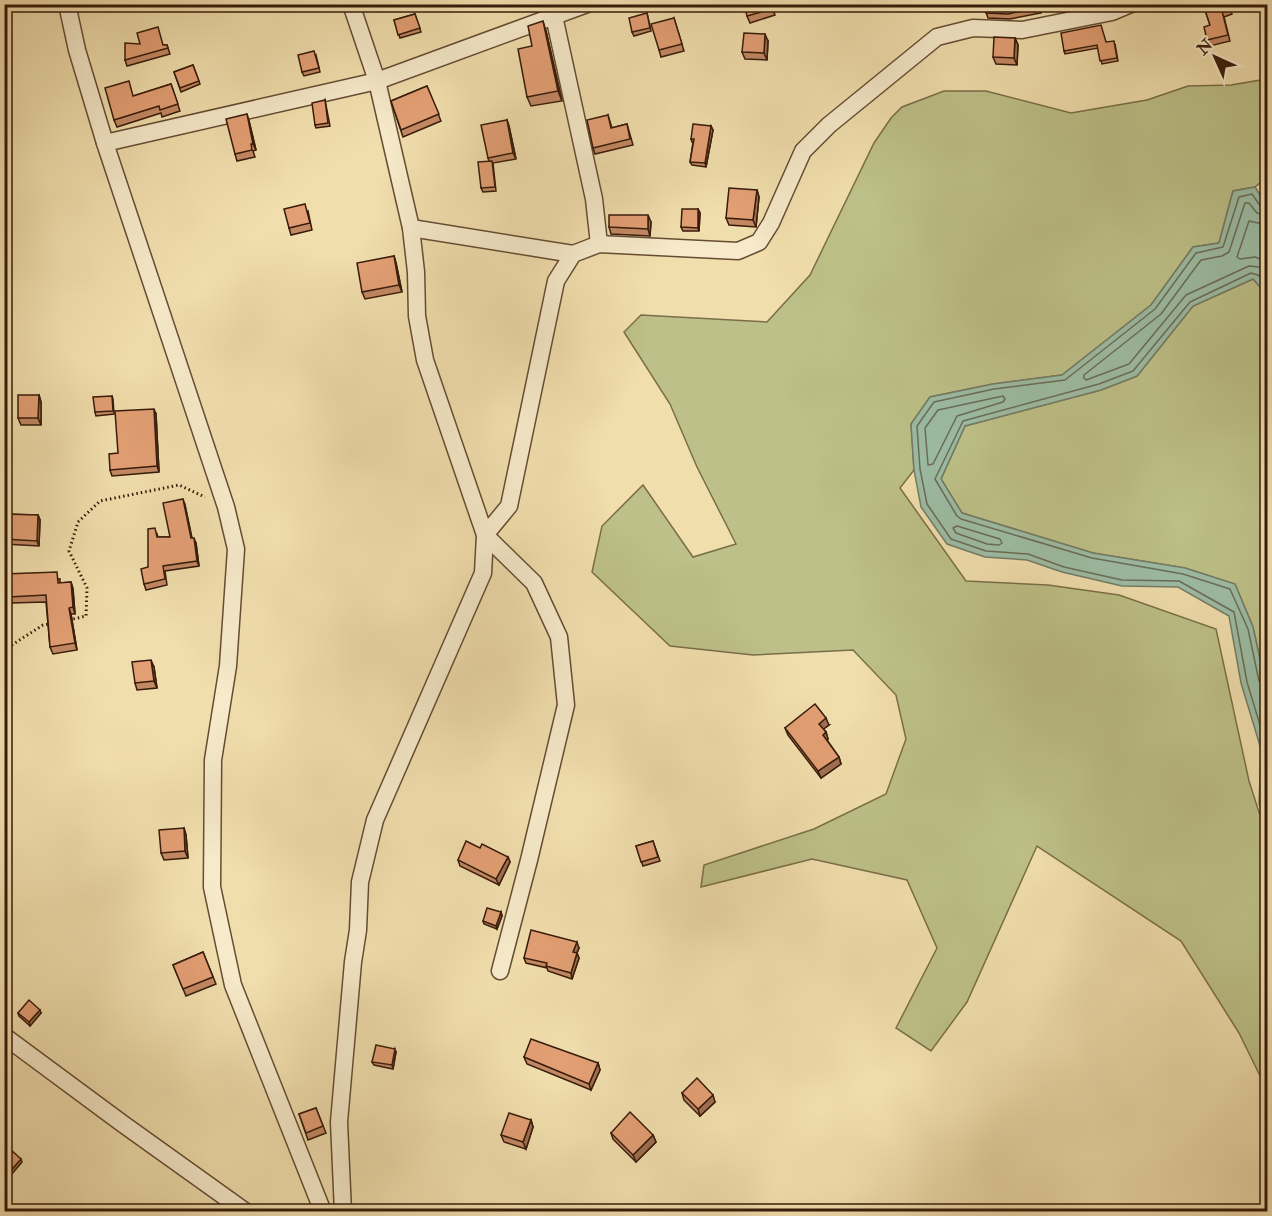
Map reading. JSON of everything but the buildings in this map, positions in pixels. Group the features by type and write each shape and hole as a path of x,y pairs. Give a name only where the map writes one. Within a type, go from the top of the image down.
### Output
{"street":[{"path":"67,4 77,50 105,142 226,507 236,549 228,666 213,760 212,887 233,985 323,1212"},
{"path":"343,1212 339,1122 353,962 358,930 360,882 375,820 483,573 485,535 425,360 417,316 416,272 411,228 377,81 351,4"},
{"path":"105,142 377,81 552,10 586,4"},
{"path":"411,228 573,254 599,244 738,251 759,242 771,223 803,151 829,125 937,37 973,28 1022,30 1112,12 1131,4"},
{"path":"552,10 594,199 599,244"},
{"path":"485,535 509,507 556,281 573,254"},
{"path":"485,535 534,583 559,637 566,705 500,971"},
{"path":"4,1036 246,1212"}],"path":[{"path":"64,621 86,616 87,588 69,551 78,522 100,501 179,485 226,507"},
{"path":"4,650 43,625 54,623"}],"shaded area":[{"path":"1267,79 1267,177 1255,187 1233,191 1219,243 1193,247 1151,305 1062,375 993,384 930,397 911,424 914,470 900,488 966,581 1048,585 1119,595 1216,629 1249,781 1267,837 1267,1090 1239,1033 1181,941 1037,846 967,1002 931,1051 896,1028 937,948 907,880 812,859 701,887 704,865 814,829 886,794 906,739 896,695 853,650 753,655 670,646 592,572 602,526 643,485 693,557 736,544 697,467 670,404 624,332 641,315 767,322 810,275 874,143 891,118 902,107 944,91 986,91 1071,113 1147,100 1188,86 1231,85"},
{"path":"1253,279 1268,295 1267,692 1253,627 1235,584 1185,568 1093,553 962,513 941,479 965,426 1101,390 1137,376 1193,306"}],"water":[{"path":"1255,187 1267,206 1267,295 1253,279 1193,306 1137,376 1101,390 965,426 941,479 962,513 1093,553 1185,568 1235,584 1253,627 1267,692 1267,820 1259,804 1261,749 1241,683 1229,616 1178,587 1122,586 1062,572 1027,560 985,557 947,544 921,507 914,470 911,424 930,397 993,384 1062,375 1151,305 1193,247 1219,243 1233,191"}]}
